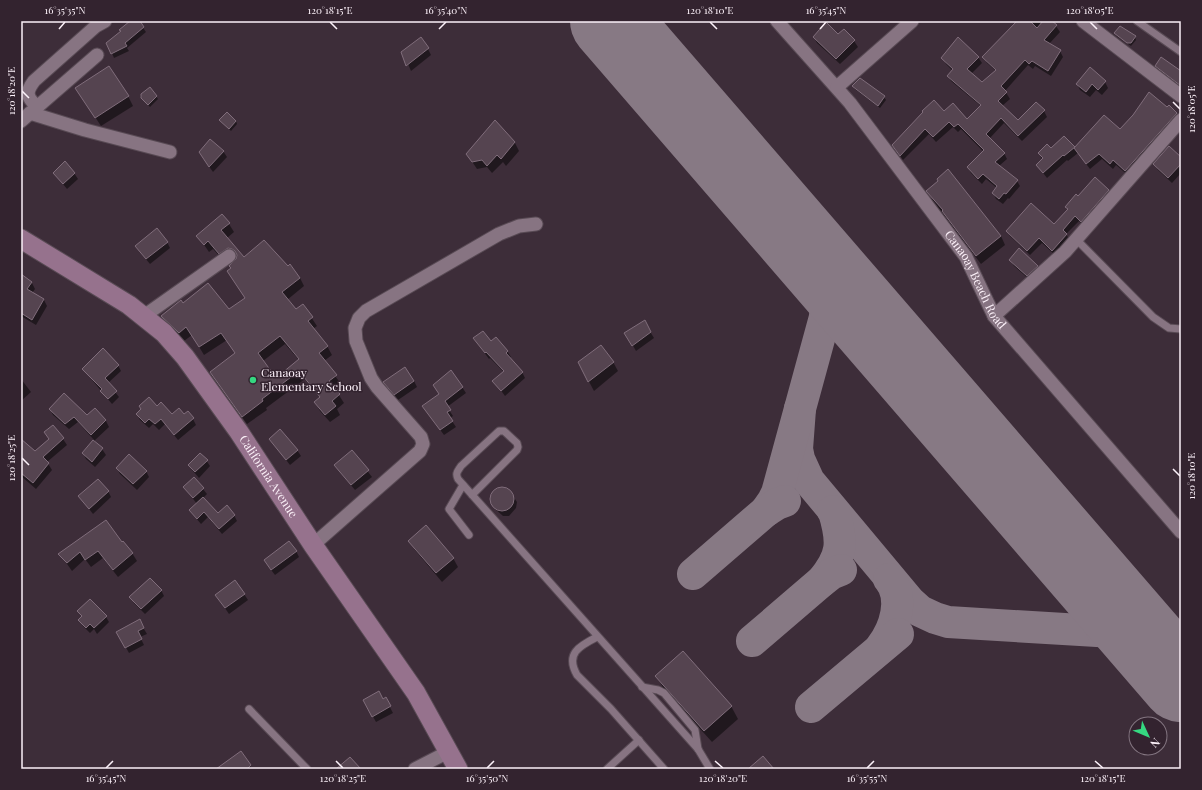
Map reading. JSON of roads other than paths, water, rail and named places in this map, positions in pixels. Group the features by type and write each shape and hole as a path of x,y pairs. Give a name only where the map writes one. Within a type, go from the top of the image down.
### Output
{"street":[{"path":"29,113 29,87 96,26 105,21"},
{"name":"Canaoay Beach Road","path":"777,21 837,87 966,257 994,316 1181,532"},
{"path":"837,87 912,21"},
{"path":"1083,21 1181,96"},
{"path":"29,113 98,54"},
{"path":"29,113 85,130 170,152"},
{"path":"994,316 1065,252 1181,120"},
{"path":"313,545 420,451 423,444 421,437 390,404 371,378 356,341 355,328 359,318 366,311 499,234 519,226 536,224"},
{"name":"California Avenue","path":"21,239 129,305 144,316 164,333 200,376 239,432 313,545 416,693 458,769"},
{"path":"144,316 228,256"},
{"path":"416,769 448,752"}],"lane":[{"path":"1137,21 1181,52"},
{"path":"1076,238 1153,317 1169,328 1181,329"},
{"path":"472,495 517,450 517,443 504,431 499,431 461,466 456,475 463,485 598,638 698,749 710,769"},
{"path":"463,485 449,509 469,535"},
{"path":"598,638 579,647 574,653 572,660 574,669 664,769"},
{"path":"642,687 658,690 664,694 695,730 698,749"},
{"path":"249,709 307,769"},
{"path":"607,769 639,740"}],"place":[{"name":"Canaoay Elementary School","path":"253,380"}]}
